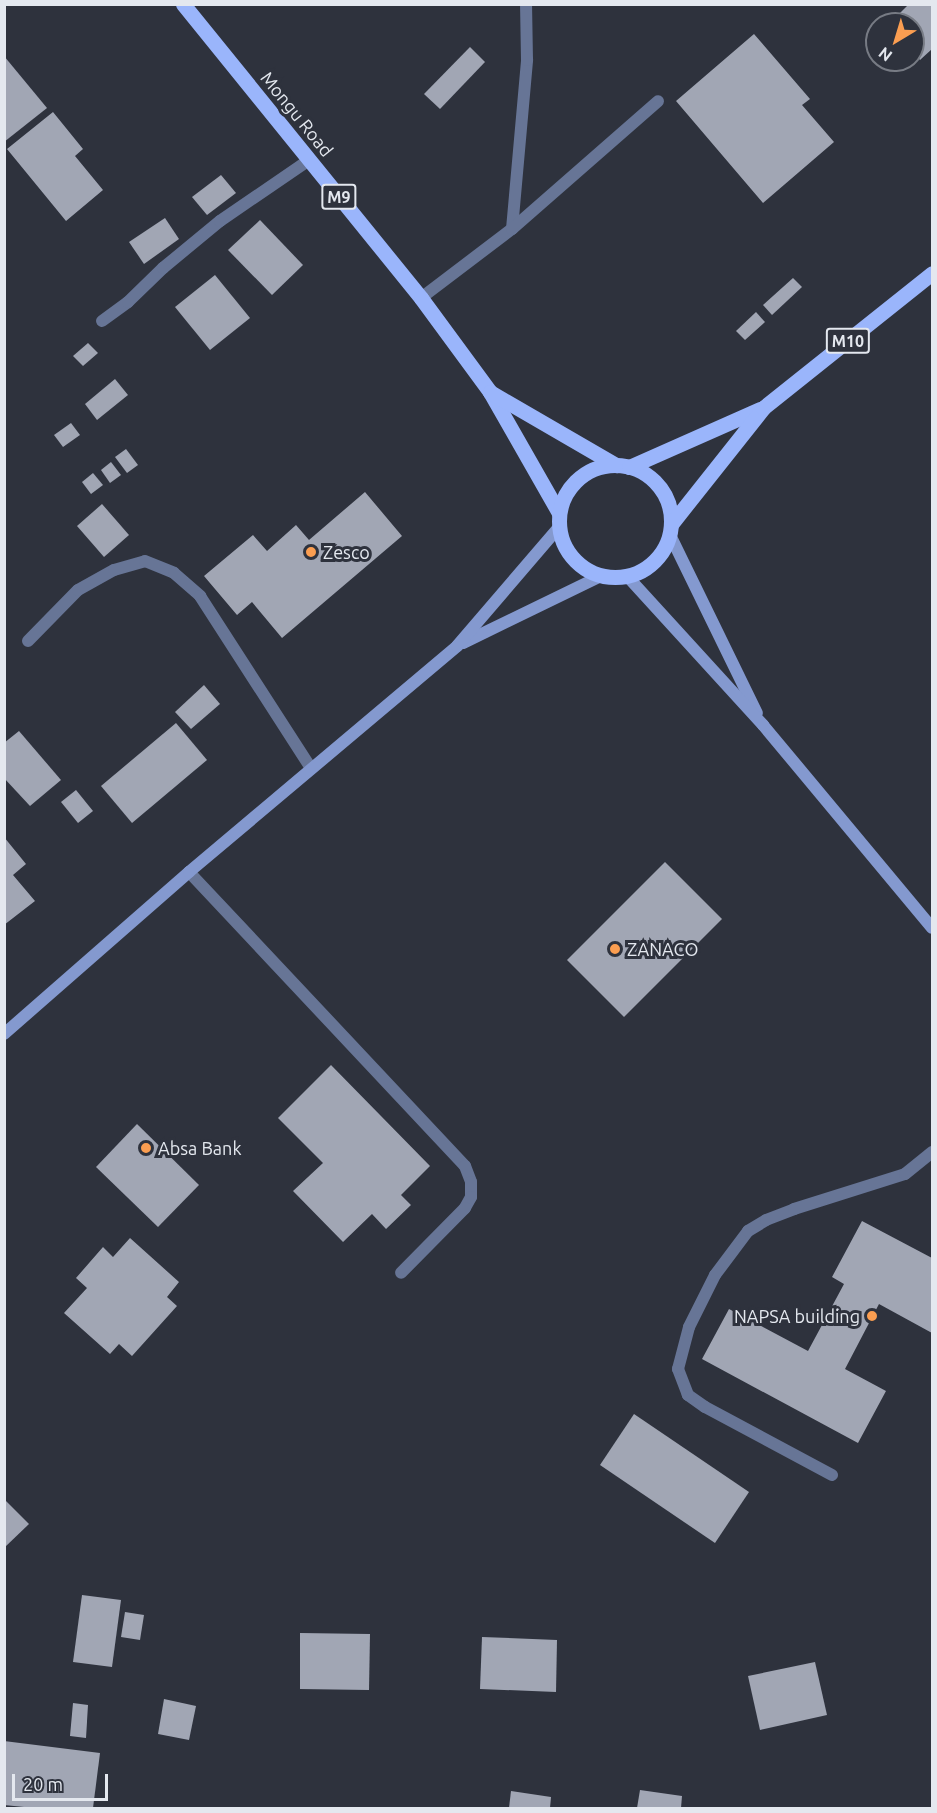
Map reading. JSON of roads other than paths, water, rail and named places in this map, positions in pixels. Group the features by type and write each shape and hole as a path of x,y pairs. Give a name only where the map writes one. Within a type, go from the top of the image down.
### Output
{"main road":[{"name":"Mongu Road","path":"183,4 421,298 490,392 559,520"},
{"name":"M10","path":"671,529 763,408 933,273"},
{"name":"Mongu Road","path":"490,392 622,466"},
{"name":"M10","path":"622,466 763,408"},
{"path":"457,646 601,576 627,576 644,569 658,557 671,529 671,510 660,487 640,471 622,466 603,466 579,478 562,500 559,520 562,541 577,562 601,576"},
{"path":"4,1035 310,768 457,646 559,520"},
{"path":"671,529 763,725"},
{"path":"627,576 763,725 933,928"}],"lane":[{"path":"512,229 527,60 526,4"},
{"path":"421,298 512,229 658,101"},
{"path":"102,321 128,302 163,268 220,220 309,160"},
{"path":"28,641 78,590 114,570 145,561 174,573 201,596 310,768"},
{"path":"189,872 465,1166 471,1182 471,1197 465,1208 400,1273"},
{"path":"832,1474 705,1407 688,1395 678,1369 689,1327 715,1275 748,1231 766,1220 794,1209 904,1174 933,1152"}],"place":[{"name":"Zesco","path":"311,552"},
{"name":"ZANACO","path":"615,949"},
{"name":"Absa Bank","path":"146,1148"},
{"name":"NAPSA building","path":"872,1316"}]}
